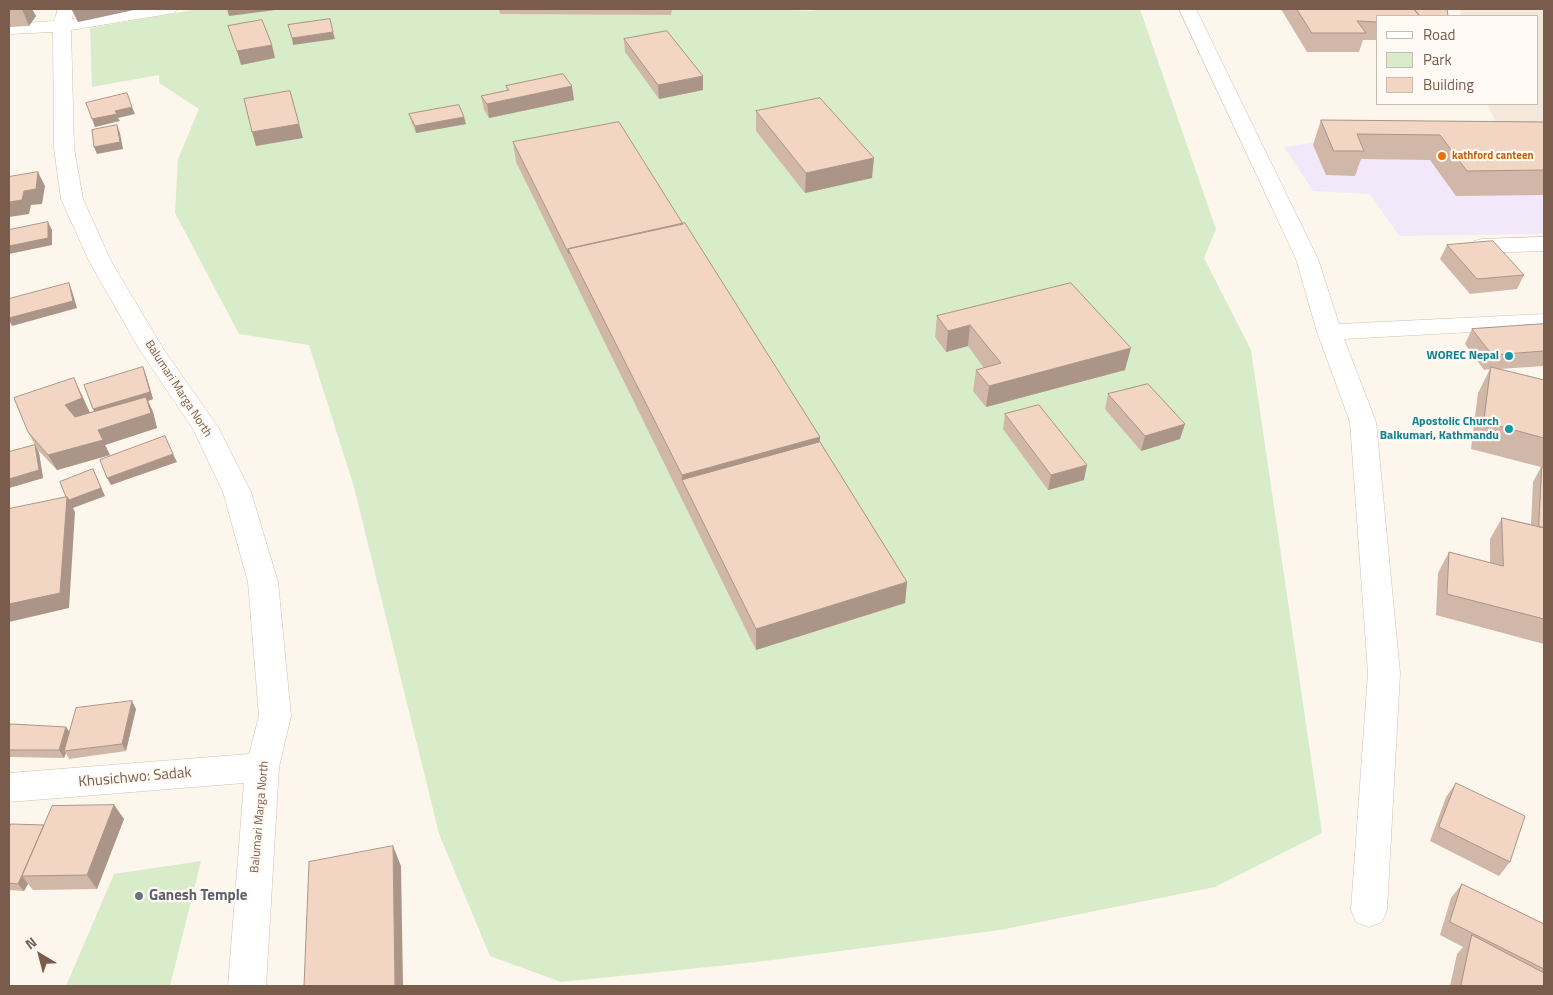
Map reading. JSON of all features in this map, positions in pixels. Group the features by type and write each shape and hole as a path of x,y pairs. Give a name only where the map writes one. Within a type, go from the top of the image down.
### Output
{"street":[{"path":"9,29 64,17 168,9"},
{"path":"1187,9 1307,259 1329,332 1363,422 1384,673 1369,910"},
{"name":"Balumari Marga North","path":"64,17 64,148 72,199 100,261 154,352 205,427 237,492 262,582 275,716 262,767 248,986"},
{"path":"1482,246 1544,244"},
{"path":"1329,332 1544,321"},
{"name":"Khusichwo: Sadak","path":"9,788 262,767"}],"shaded area":[{"path":"1460,9 1544,9 1544,136 1499,129 1487,105 1538,105 1538,15 1461,15"},
{"path":"1326,141 1544,151 1544,234 1399,236 1370,194 1313,191 1284,147"}],"green space":[{"path":"199,9 770,9 811,11 824,9 1140,9 1216,229 1204,258 1251,350 1322,833 1215,887 1000,930 757,962 561,982 490,956 439,834 354,487 309,345 239,334 175,213 178,159 199,109 159,83 159,75 92,87 90,28"},
{"path":"201,861 170,986 66,986 114,874"}],"building":[{"path":"1297,9 1414,9 1419,15 1376,15 1376,22 1357,21 1366,33 1312,33"},
{"path":"1414,9 1447,9 1448,15 1419,15"},
{"path":"330,19 333,32 292,38 288,25"},
{"path":"262,20 272,45 237,51 228,26"},
{"path":"667,31 703,76 658,85 624,39"},
{"path":"563,74 572,86 487,104 481,96 509,90 506,86"},
{"path":"290,91 299,124 252,132 244,99"},
{"path":"127,93 132,107 115,111 117,114 92,119 86,103"},
{"path":"820,98 874,158 806,173 756,111"},
{"path":"459,105 464,117 415,126 409,114"},
{"path":"1321,120 1544,122 1544,170 1467,171 1440,135 1357,134 1364,151 1334,151"},
{"path":"619,122 683,224 568,249 569,254 513,142"},
{"path":"117,125 120,142 94,147 92,130"},
{"path":"38,172 36,189 24,191 22,200 9,202 9,177"},
{"path":"48,222 48,238 9,246 9,230"},
{"path":"685,223 820,437 682,475 568,249"},
{"path":"1493,241 1524,275 1477,279 1447,245"},
{"path":"69,283 73,301 9,318 9,299"},
{"path":"1071,283 1131,348 989,386 976,370 1001,363 970,325 948,331 937,316"},
{"path":"1544,324 1544,351 1492,355 1472,329"},
{"path":"143,367 150,392 93,409 84,385"},
{"path":"1491,367 1544,380 1544,438 1484,422"},
{"path":"74,378 82,398 65,405 75,417 146,397 151,413 98,430 103,440 48,455 28,432 14,398"},
{"path":"1148,384 1185,424 1145,436 1108,394"},
{"path":"1039,405 1087,465 1051,475 1005,414"},
{"path":"165,436 173,454 107,478 100,460"},
{"path":"820,442 907,582 756,629 682,480"},
{"path":"35,445 39,470 9,479 9,452"},
{"path":"1542,467 1544,468 1544,528 1539,526"},
{"path":"93,469 101,488 69,500 60,482"},
{"path":"67,497 60,593 9,604 9,509"},
{"path":"1502,518 1544,528 1544,619 1447,594 1449,552 1503,566"},
{"path":"132,701 122,744 64,751 76,708"},
{"path":"11,724 66,727 59,750 9,750 9,728"},
{"path":"1456,783 1525,816 1510,862 1439,827"},
{"path":"114,805 87,875 22,876 52,806"},
{"path":"11,824 44,825 18,884 9,883 9,829"},
{"path":"393,846 395,986 304,986 309,862"},
{"path":"1462,884 1544,924 1544,969 1450,922"},
{"path":"1472,935 1544,973 1544,986 1461,986"}],"place":[{"name":"kathford canteen","path":"1442,156"},
{"name":"WOREC Nepal","path":"1509,356"},
{"name":"Apostolic Church Balkumari, Kathmandu","path":"1509,429"},
{"name":"Ganesh Temple","path":"139,896"}]}
